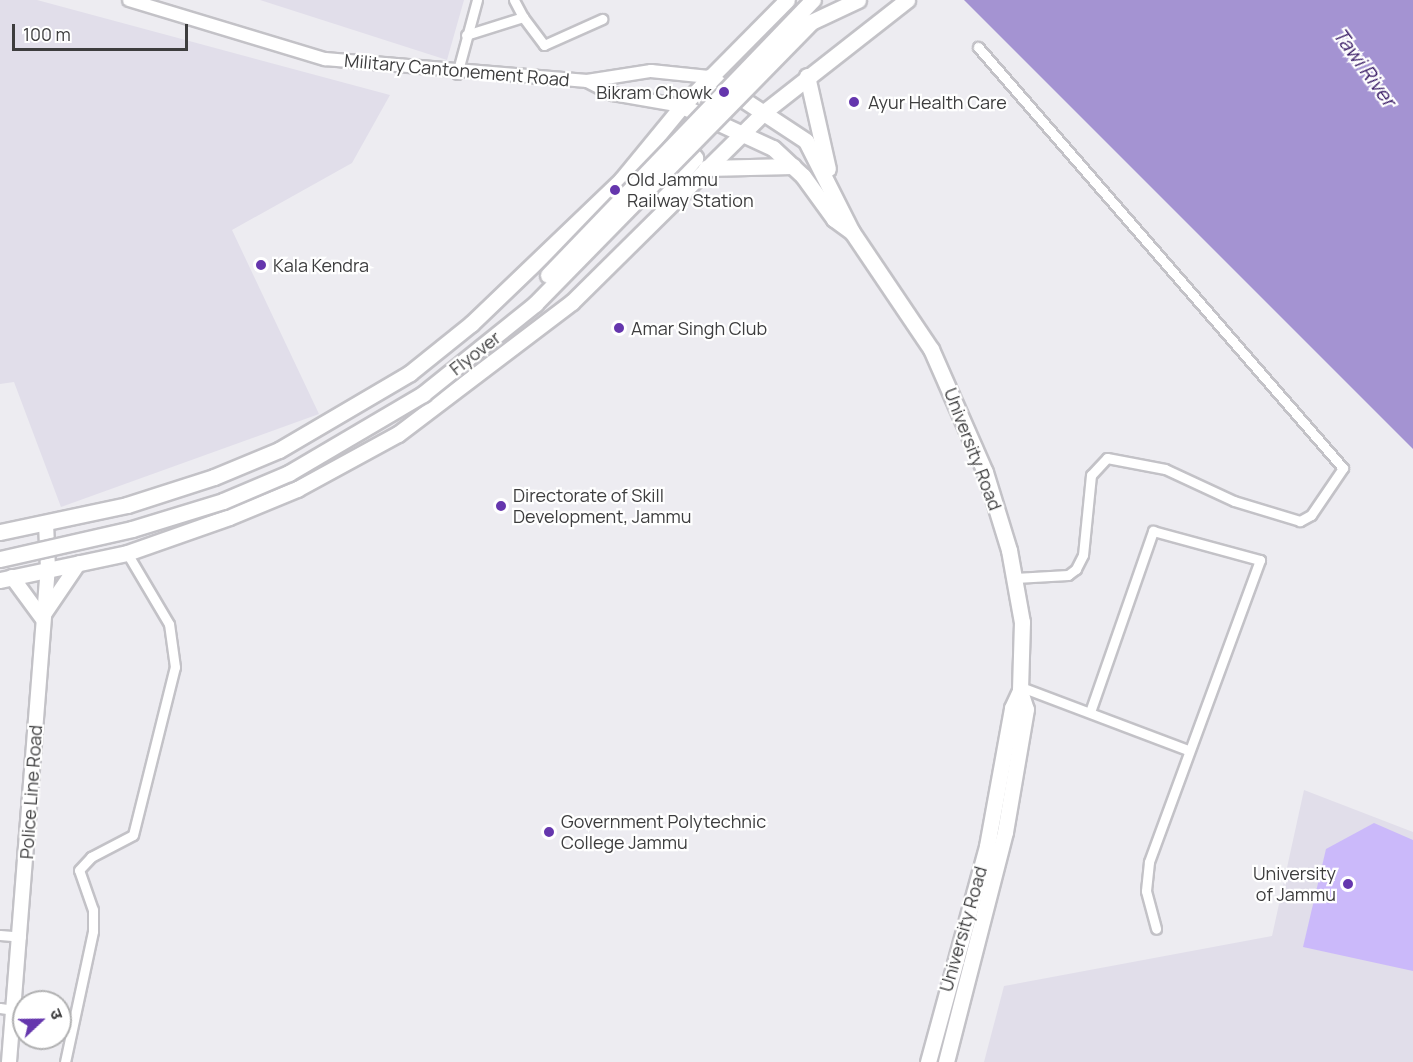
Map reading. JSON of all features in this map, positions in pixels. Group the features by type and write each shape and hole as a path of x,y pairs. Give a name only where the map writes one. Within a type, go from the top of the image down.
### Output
{"main road":[{"path":"0,532 46,523 214,477 355,409 471,324 622,179 682,106 787,0"},
{"name":"Flyover","path":"0,549 130,520 220,492 285,465 418,386 528,296 813,0"},
{"name":"Flyover","path":"0,559 132,530 223,501 289,473 423,394 535,304 810,22 858,0"},
{"path":"79,563 42,618 6,579 48,569 127,553 297,489 398,434 572,302 663,208 764,112 807,76 907,0"},
{"path":"807,76 835,193"},
{"path":"709,77 806,141 835,193 852,232"},
{"path":"682,106 745,132 793,166 834,219 852,232"},
{"path":"651,142 677,135 695,158 666,192 663,208"},
{"path":"706,168 793,166"},
{"name":"University Road","path":"852,232 920,330 955,399 985,472 1015,578 1023,633 1021,689 1026,709 1005,832 946,1062"},
{"name":"Police Line Road","path":"9,1062 7,1009 21,937 42,618 48,569 46,523"},
{"name":"University Road","path":"928,1062 987,846 1012,708 1021,689"}],"street":[{"name":"Military Cantonement Road","path":"129,0 326,59 457,74 587,81 613,94 682,106"},
{"path":"457,74 477,0"},
{"path":"514,0 523,17 544,45 602,19"},
{"path":"466,35 523,17"},
{"path":"978,47 1343,468 1311,515 1300,521 1234,501 1165,469 1107,458 1091,476 1083,555 1076,569 1068,575 1015,578"},
{"path":"587,81 651,71 709,77"},
{"path":"1090,712 1151,533 1173,533 1260,560 1188,750 1145,882 1156,929"},
{"path":"65,1062 93,931 93,910 79,870 91,857 133,835 175,667 169,624 127,553"},
{"path":"1021,689 1090,712 1188,750"},
{"path":"0,935 21,937"}],"shaded area":[{"path":"0,0 37,0 390,95 352,163 232,230 319,414 61,507 14,382 0,384"},
{"path":"260,0 464,0 447,60"},
{"name":"University of Jammu","path":"1304,790 1413,832 1413,1062 984,1062 1004,986 1272,936"},
{"path":"1374,823 1413,840 1413,971 1303,947 1326,849"}],"water":[{"name":"Tawi River","path":"964,0 1413,0 1413,449"}],"place":[{"name":"Bikram Chowk","path":"724,92"},
{"name":"Ayur Health Care","path":"854,102"},
{"name":"Old Jammu Railway Station","path":"615,190"},
{"name":"Kala Kendra","path":"261,265"},
{"name":"Amar Singh Club","path":"619,328"},
{"name":"Directorate of Skill Development, Jammu","path":"501,506"},
{"name":"Government Polytechnic College Jammu","path":"549,832"},
{"name":"University of Jammu","path":"1348,884"}]}
